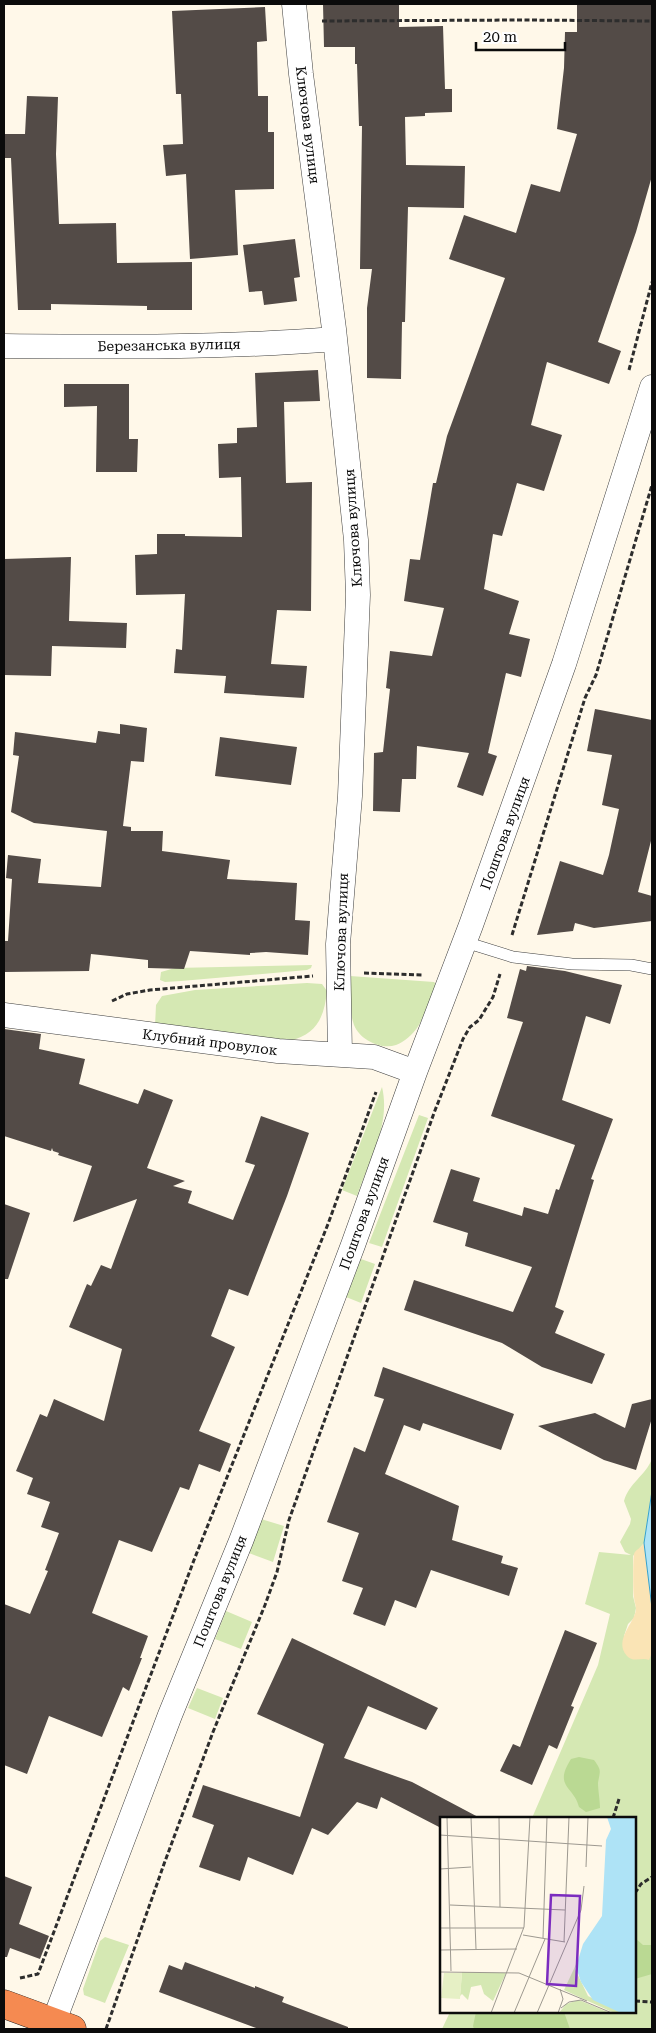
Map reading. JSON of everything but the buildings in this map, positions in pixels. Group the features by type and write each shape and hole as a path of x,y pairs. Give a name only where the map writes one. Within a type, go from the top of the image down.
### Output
{"highway":[{"path":"5,2005 59,2027"}],"street":[{"name":"Ключова вулиця","path":"295,13 356,538 358,595 350,796 338,944 340,1054"},
{"name":"Березанська вулиця","path":"4,346 198,345 288,343 334,339"},
{"name":"Поштова вулиця","path":"59,2027 170,1715 238,1548 356,1238 415,1072 465,942 564,664 652,387"},
{"name":"Клубний провулок","path":"4,1015 278,1051 374,1057 415,1072"}],"lane":[{"path":"465,942 506,955 572,964 631,965 652,969"}],"path":[{"path":"295,13 522,20 652,21"},
{"path":"629,372 652,282"},
{"path":"106,2029 213,1732 266,1605 277,1572 289,1520 434,1113 463,1039 470,1027 479,1020 493,997 582,707 596,675 652,485"},
{"path":"86,1026 106,1004 126,994 150,990 354,972 424,975"},
{"path":"5,2005 19,1978 38,1974 194,1560 328,1224 373,1100 390,1062"},
{"path":"613,1817 619,1799"},
{"path":"636,1892 641,1884 652,1876"},
{"path":"636,2001 652,2002"}],"green space":[{"path":"312,965 307,970 181,981 165,982 160,980 161,972 175,968"},
{"path":"350,976 434,982 436,984 423,1018 415,1030 399,1044 384,1046 366,1039 354,1025 349,1002 348,979"},
{"path":"307,983 322,984 327,991 324,1009 313,1029 299,1038 289,1041 155,1026 156,1005 162,996 195,990"},
{"path":"382,1087 384,1115 381,1129 373,1156 357,1196 342,1190"},
{"path":"419,1115 428,1118 382,1247 369,1243"},
{"path":"361,1259 375,1264 361,1303 346,1297"},
{"path":"652,1459 652,1490 644,1543 633,1556 633,1596 636,1608 634,1618 628,1624 624,1636 638,1659 647,1659 652,1653 652,2029 442,2029 450,2013 636,2013 636,1817 532,1817 598,1665 610,1614 585,1604 599,1552 631,1555 625,1552 620,1542 631,1519 624,1501 630,1489"},
{"path":"261,1519 284,1526 273,1562 249,1553"},
{"path":"226,1611 252,1622 241,1649 215,1639"},
{"path":"197,1688 223,1698 215,1719 188,1708"},
{"path":"579,1757 594,1760 600,1771 598,1783 600,1808 586,1812 579,1807 564,1781 566,1768 571,1759"},
{"path":"105,1937 129,1945 105,2003 84,1995 83,1989 100,1941"},
{"path":"636,1939 643,1945 652,1945 652,1974 636,1979"},
{"path":"476,2013 564,2013 570,2029 474,2029"}],"sand":[{"path":"644,1543 652,1608 652,1653 649,1660 635,1660 627,1656 622,1644 636,1609 633,1589 634,1554"}],"water":[{"path":"652,1491 652,1608 644,1543"}]}
